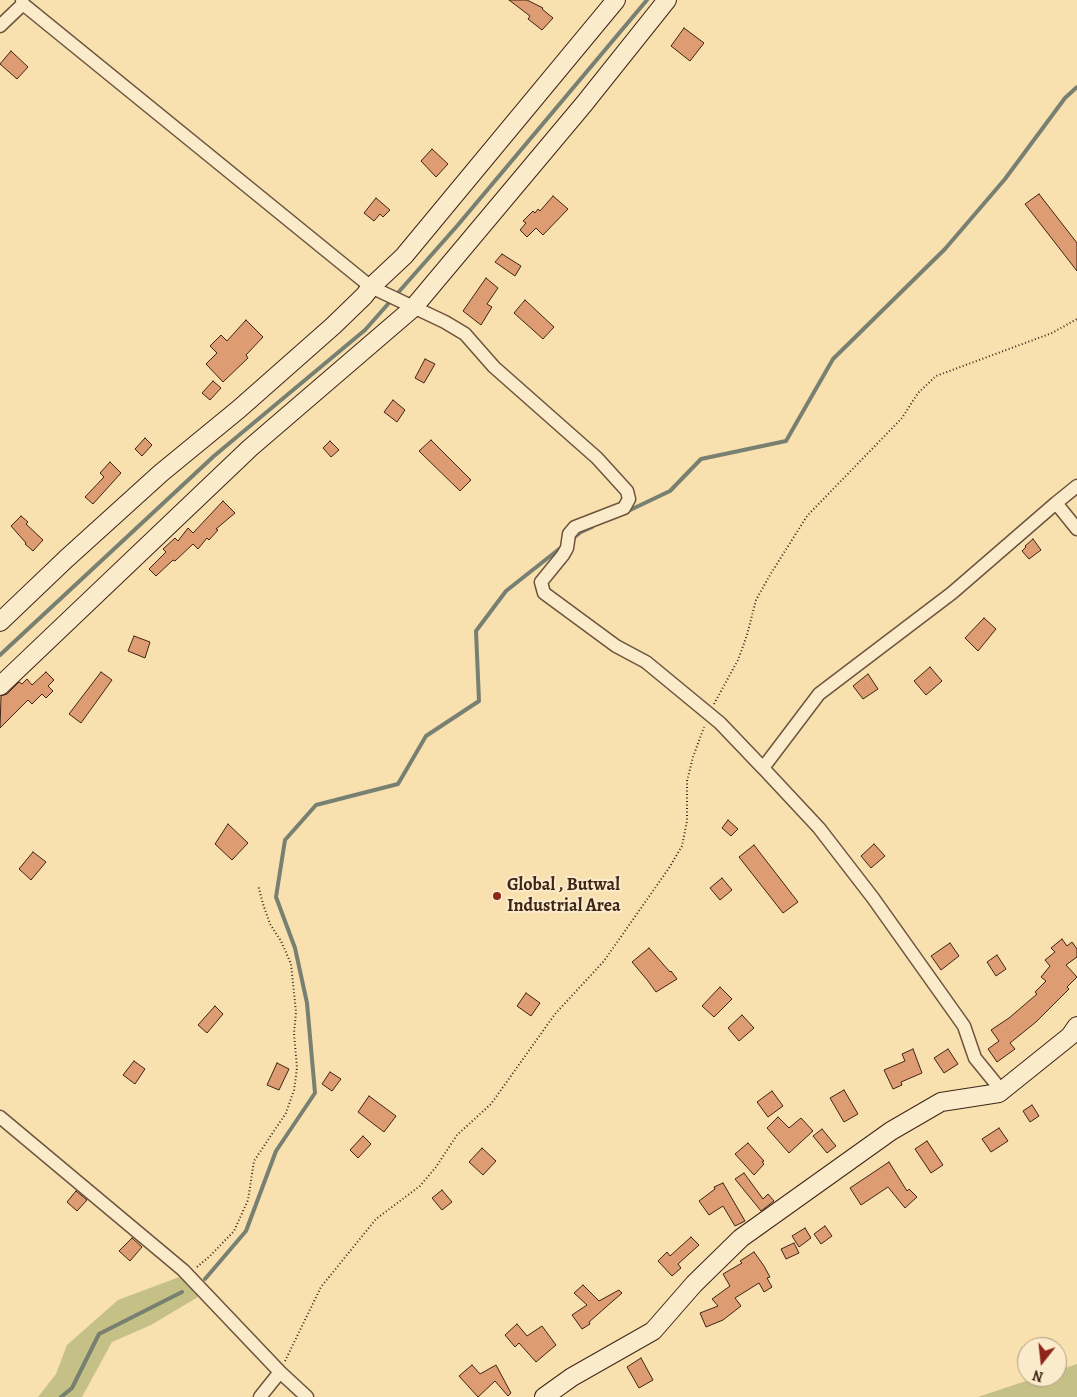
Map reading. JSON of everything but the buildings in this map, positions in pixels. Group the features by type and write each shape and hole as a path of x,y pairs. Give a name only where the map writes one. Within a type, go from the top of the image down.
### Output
{"main road":[{"path":"0,622 161,473 192,449 334,326 364,296 370,287 404,256 616,0"},
{"path":"0,686 250,448 408,306 584,104 667,0"},
{"path":"544,1397 572,1377 653,1331 694,1284 741,1238 891,1131 941,1102 999,1093 1070,1036 1077,1026"}],"street":[{"path":"0,26 23,2 370,287 445,322 465,334 494,366 597,458 627,491 629,499 624,508 575,527 569,534 567,548 563,555 541,582 544,593 616,646 646,662 720,723 818,828 872,898 964,1026 976,1058 998,1085 999,1093"},
{"path":"763,768 819,694 952,593 1077,486"},
{"path":"1056,503 1077,529"},
{"path":"0,1117 183,1270 280,1372 307,1397"},
{"path":"260,1397 280,1372"}],"path":[{"path":"280,1372 322,1288 376,1219 420,1186 436,1167 457,1135 491,1104 555,1014 604,961 669,868 682,846 687,821 687,781 708,714 738,660 756,600 807,516 902,418 918,393 936,376 1052,333 1077,319"},
{"path":"183,1270 192,1271 234,1231 248,1200 254,1161 286,1113 294,1090 298,1068 294,1033 296,1012 292,964 270,924 258,885"}],"shaded area":[{"path":"182,1276 198,1297 151,1325 112,1342 82,1397 38,1397 56,1374 67,1345 118,1300"},
{"path":"1077,1364 1077,1397 978,1397 1017,1384 1017,1387 1067,1387 1067,1368"}],"waterway":[{"path":"0,655 214,456 365,330 457,226 647,0"},
{"path":"628,511 670,491 701,459 786,441 833,359 945,249 1005,179 1065,98 1077,87"},
{"path":"572,539 592,527"},
{"path":"205,1279 246,1231 276,1151 315,1093 307,1003 295,948 276,897 285,840 316,805 398,784 426,736 479,701 476,631 506,591 563,546"},
{"path":"61,1397 72,1388 99,1334 182,1292"}],"place":[{"name":"Global , Butwal Industrial Area","path":"497,896"}]}
